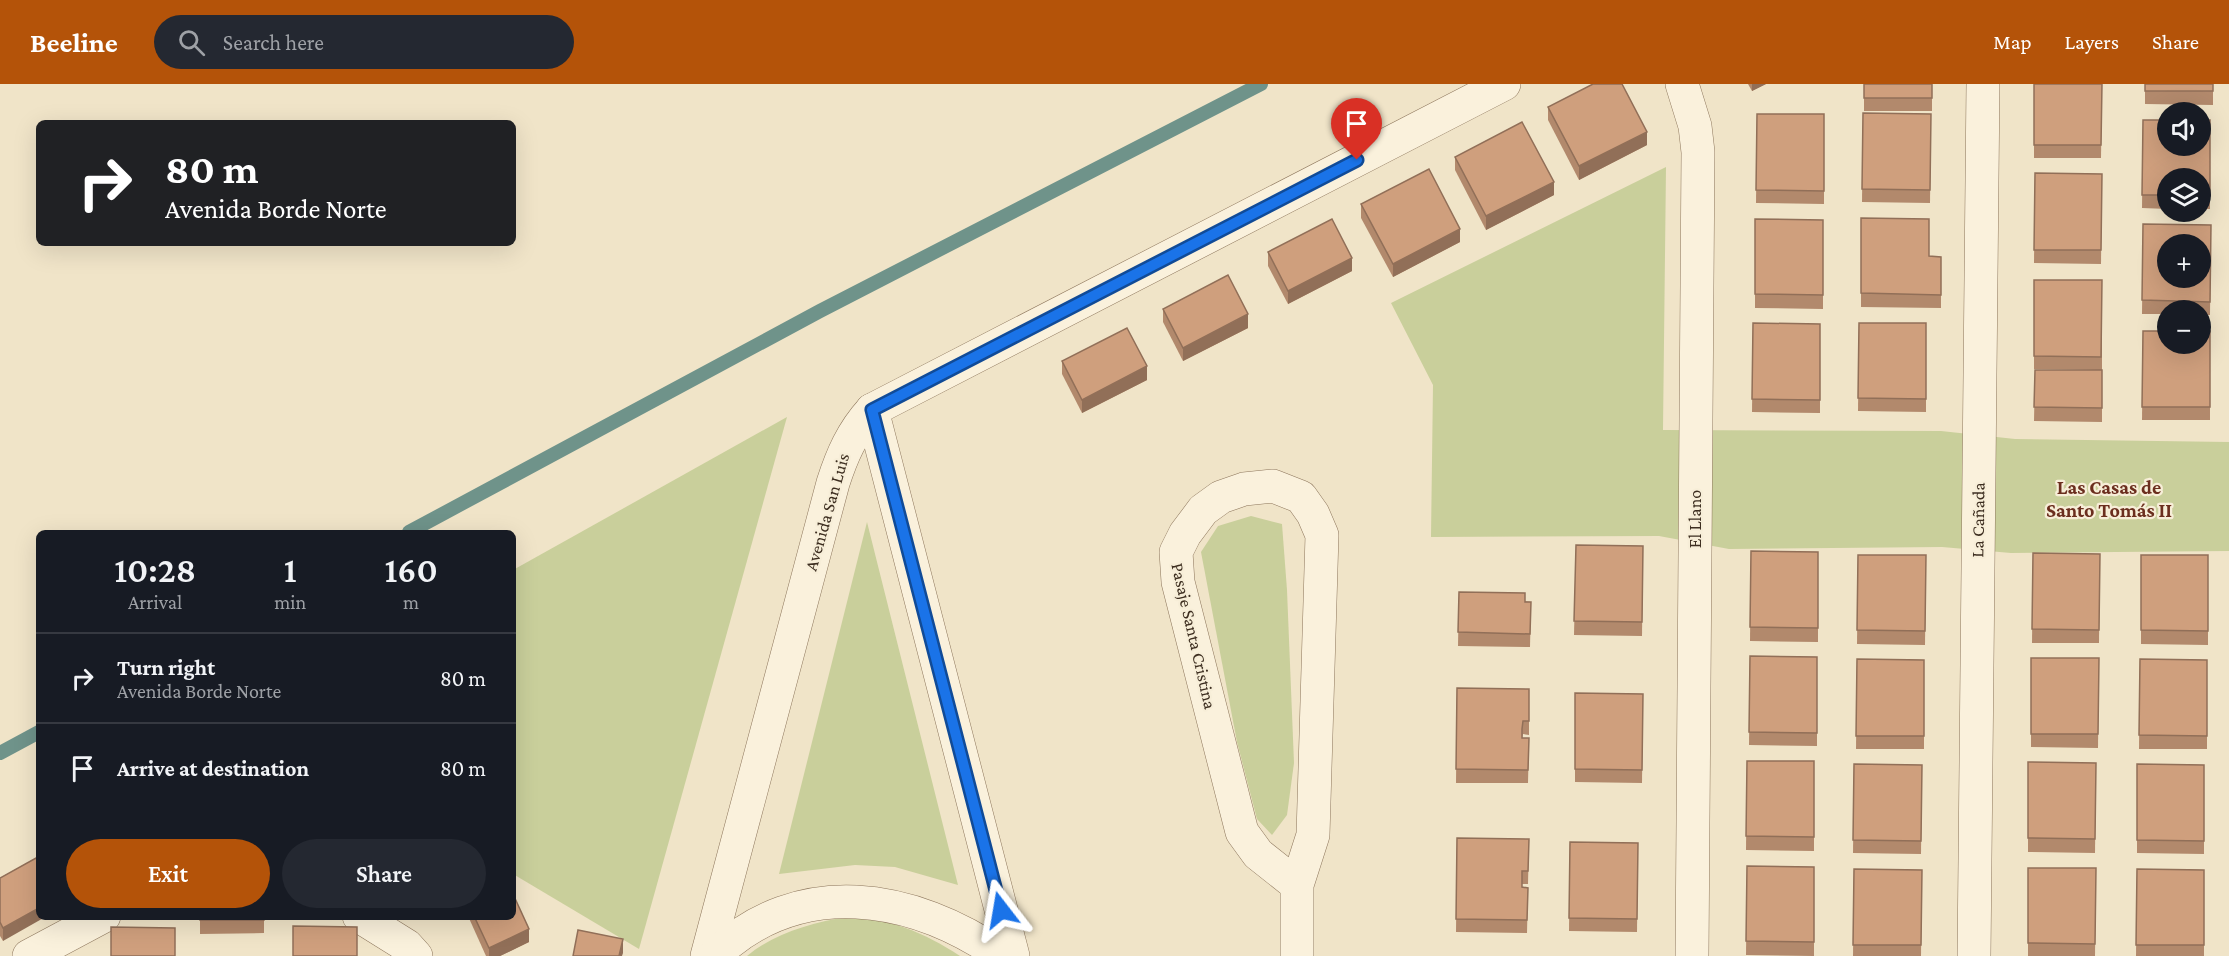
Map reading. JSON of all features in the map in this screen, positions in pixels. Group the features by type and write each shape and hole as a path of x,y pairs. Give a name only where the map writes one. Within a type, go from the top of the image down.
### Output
{"street":[{"path":"1013,956 872,410 1504,84"},
{"name":"El Llano","path":"1683,84 1695,126 1698,152 1692,956"},
{"name":"La Cañada","path":"1974,956 1983,84"},
{"name":"Avenida San Luis","path":"707,956 841,456 851,437 872,410"},
{"name":"Pasaje Santa Cristina","path":"1297,885 1258,854 1242,831 1178,582 1176,552 1185,534 1203,510 1221,497 1244,489 1273,486 1301,496 1313,514 1322,535 1313,835 1297,885 1297,956"},
{"path":"714,956 746,931 770,918 802,906 831,901 861,901 891,905 953,927 1002,956"},
{"path":"41,953 97,920"},
{"path":"365,920 407,946 416,956"}],"green space":[{"path":"1666,167 1663,430 1941,431 2015,439 2229,442 2229,551 2011,553 1942,547 1729,549 1659,536 1431,537 1433,385 1391,303"},
{"path":"787,417 639,949 516,876 516,568"},
{"path":"1251,516 1282,524 1287,590 1294,763 1287,815 1272,835 1257,819 1237,742 1201,552 1218,526"},
{"path":"867,522 958,885 895,867 855,865 779,874"},
{"path":"846,917 892,923 919,933 960,956 747,956 781,935 820,922"}],"building":[{"path":"1593,84 1622,84 1647,132 1579,166 1548,107"},
{"path":"1864,84 1932,84 1932,98 1864,98"},
{"path":"2034,84 2102,84 2101,145 2034,145"},
{"path":"2145,84 2213,84 2213,91 2145,91"},
{"path":"1863,113 1931,114 1930,190 1862,189"},
{"path":"1757,114 1824,114 1824,191 1756,190"},
{"path":"2143,120 2157,120 2157,156 2210,156 2210,168 2157,168 2157,195 2142,195"},
{"path":"1522,122 1554,182 1486,216 1455,157"},
{"path":"1429,169 1460,229 1393,264 1361,204"},
{"path":"2035,173 2102,174 2101,250 2034,250"},
{"path":"1861,218 1929,219 1929,256 1941,257 1941,295 1861,293"},
{"path":"1332,219 1352,258 1288,291 1268,252"},
{"path":"1755,219 1823,220 1823,295 1755,294"},
{"path":"2143,224 2211,225 2211,234 2157,234 2157,288 2210,288 2210,300 2142,300"},
{"path":"1228,275 1248,314 1183,348 1163,309"},
{"path":"2034,280 2102,280 2101,357 2034,356"},
{"path":"1753,323 1820,324 1820,400 1752,399"},
{"path":"1859,323 1926,323 1926,399 1858,398"},
{"path":"1127,328 1147,366 1082,400 1062,361"},
{"path":"2143,331 2157,331 2157,354 2210,354 2210,407 2142,407"},
{"path":"2035,370 2102,370 2102,408 2034,407"},
{"path":"1576,545 1643,546 1642,622 1574,621"},
{"path":"1751,551 1818,552 1818,628 1750,627"},
{"path":"2033,553 2100,554 2099,630 2032,629"},
{"path":"1858,555 1926,555 1925,631 1857,630"},
{"path":"2141,555 2208,555 2208,631 2141,630"},
{"path":"1459,592 1525,593 1525,602 1531,602 1530,634 1458,632"},
{"path":"1750,656 1817,657 1817,733 1749,732"},
{"path":"2031,658 2099,658 2098,734 2031,734"},
{"path":"1857,659 1924,660 1924,736 1856,736"},
{"path":"2140,659 2207,660 2207,736 2139,735"},
{"path":"1457,688 1529,689 1529,721 1523,721 1522,729 1522,738 1529,738 1528,770 1456,769"},
{"path":"1575,693 1643,694 1642,770 1575,769"},
{"path":"1747,761 1814,761 1814,837 1746,836"},
{"path":"2028,762 2096,763 2095,839 2028,838"},
{"path":"1854,764 1922,765 1921,841 1853,840"},
{"path":"2137,764 2204,765 2204,841 2137,840"},
{"path":"1457,838 1529,839 1528,871 1522,871 1522,887 1528,888 1527,920 1456,919"},
{"path":"1570,842 1638,843 1637,919 1569,918"},
{"path":"36,858 36,910 3,928 0,922 0,878"},
{"path":"1747,866 1814,867 1814,942 1746,941"},
{"path":"2028,868 2096,868 2095,944 2028,943"},
{"path":"1854,869 1922,870 1921,945 1853,945"},
{"path":"2137,869 2204,870 2204,945 2136,945"},
{"path":"516,901 529,929 489,948 476,920 516,920"},
{"path":"293,926 357,927 357,956 293,956"},
{"path":"111,927 175,928 175,956 111,956"},
{"path":"578,930 623,939 619,956 573,956"}],"waterway":[{"path":"413,530 820,311 1261,84"},
{"path":"0,753 36,734"}],"district":[{"name":"Las Casas de Santo Tomás II","path":"2109,498"}],"route":[{"path":"1001,910 872,410 1357,160"}]}
